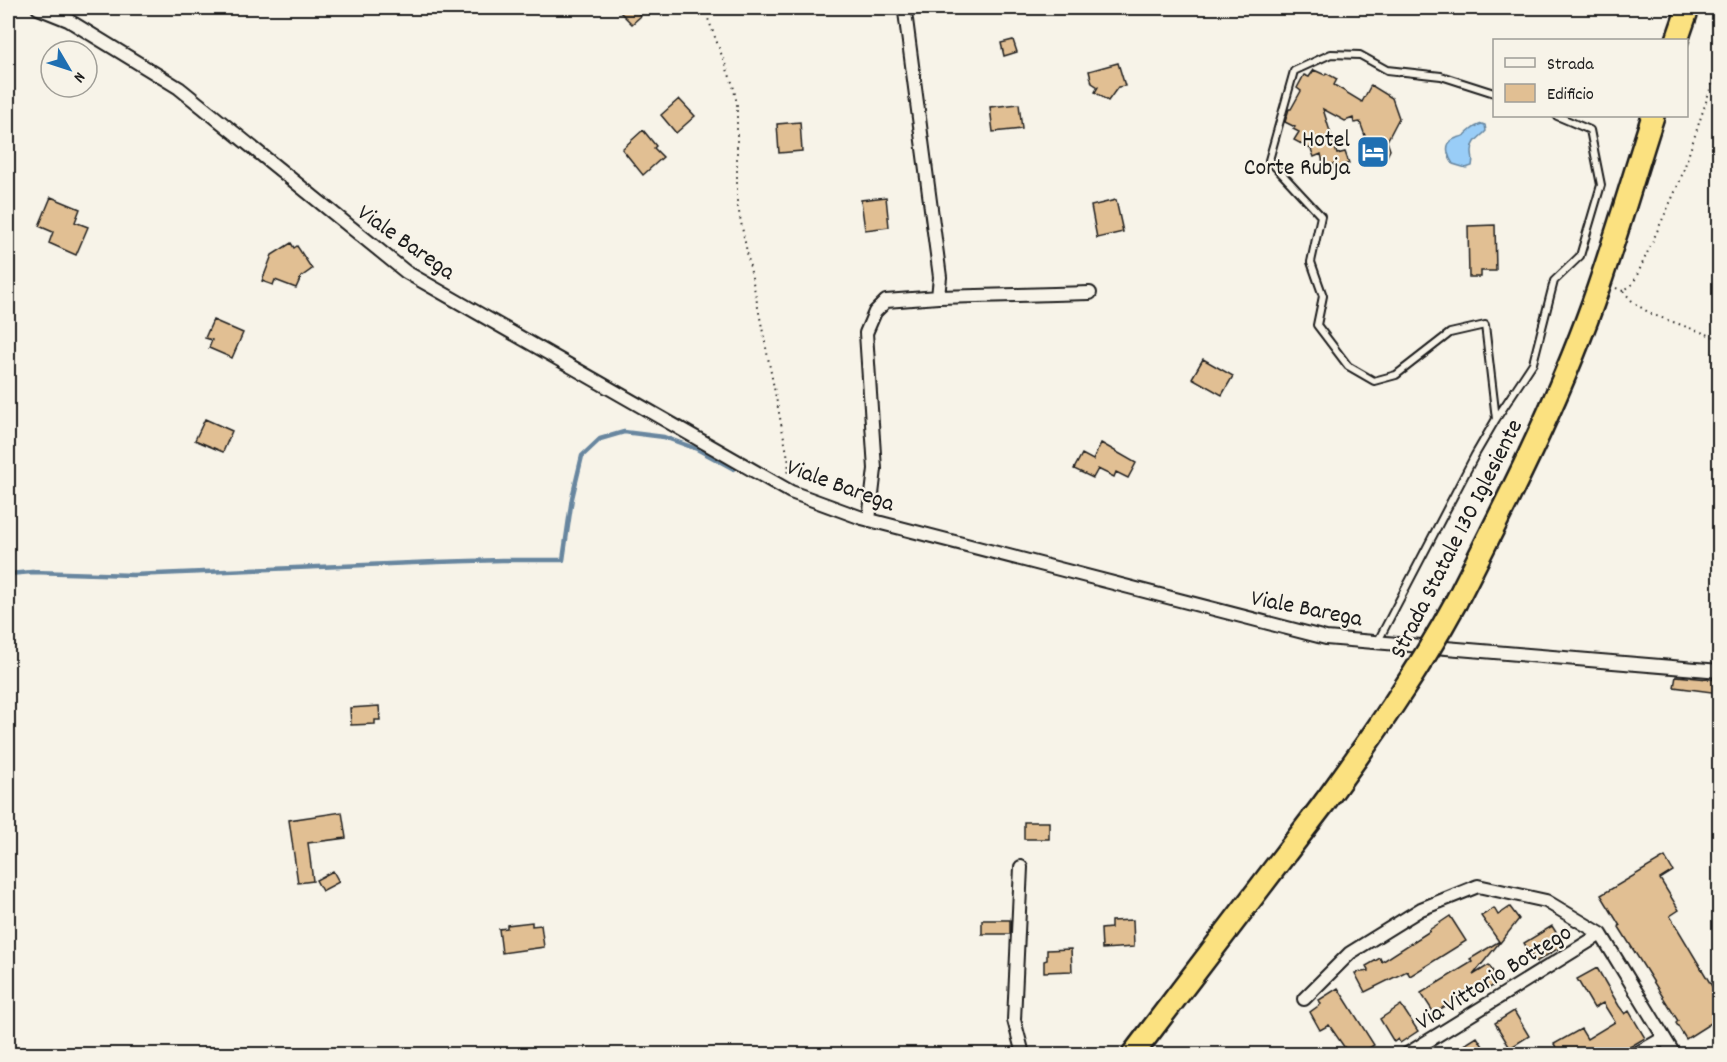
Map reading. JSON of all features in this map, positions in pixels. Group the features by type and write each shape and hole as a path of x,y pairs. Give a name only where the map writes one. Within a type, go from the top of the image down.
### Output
{"highway":[{"path":"1677,39 1688,8"},
{"name":"Strada Statale 130 Iglesiente","path":"1133,1054 1376,732 1456,602 1510,497 1552,405 1593,303 1653,117"}],"street":[{"name":"Viale Barega","path":"38,8 68,20 178,88 406,272 785,488 869,520 1326,638 1719,671"},
{"path":"905,12 940,278 938,297"},
{"path":"869,520 876,469 866,333 875,312 886,301 938,297 1090,293"},
{"path":"1021,867 1014,1020 1023,1054"},
{"path":"1304,999 1350,953 1421,909 1478,886 1546,900 1601,934 1674,1054"},
{"name":"Via Vittorio Bottego","path":"1407,1054 1601,934"},
{"path":"1636,1054 1664,1038"}],"lane":[{"path":"1493,93 1441,76 1387,70 1360,55 1331,54 1294,71 1269,160 1321,216 1311,262 1323,296 1317,325 1348,366 1374,381 1396,375 1450,333 1485,325 1496,419"},
{"path":"1378,642 1475,455 1533,363 1554,281 1580,256 1601,185 1590,130 1559,117"}],"path":[{"path":"704,8 733,85 737,104 737,202 789,463 785,488"},
{"path":"1623,291 1633,284 1680,181 1719,59"},
{"path":"1599,283 1623,291 1634,303 1651,314 1719,339"}],"water":[{"path":"1482,124 1485,125 1486,131 1473,144 1472,166 1466,168 1453,164 1448,152 1449,143"}],"building":[{"path":"616,8 633,8 641,16 632,24"},
{"path":"1013,40 1017,52 1004,56 1001,43"},
{"path":"1118,63 1125,86 1118,87 1108,101 1095,92 1098,87 1092,83 1089,71"},
{"path":"1314,70 1337,79 1334,85 1362,102 1371,85 1392,98 1399,118 1387,141 1390,150 1383,164 1369,157 1371,152 1360,122 1354,123 1353,118 1345,121 1323,109 1337,154 1345,152 1349,163 1334,169 1333,164 1324,167 1321,154 1314,157 1311,149 1294,140 1299,132 1285,122 1289,109 1301,91 1297,88 1304,75 1309,77"},
{"path":"679,99 695,116 676,133 661,115"},
{"path":"1019,104 1022,129 993,132 990,107"},
{"path":"800,122 802,151 779,153 777,124"},
{"path":"643,130 656,146 654,148 663,157 643,175 622,149"},
{"path":"51,197 80,209 75,222 88,227 76,255 49,243 53,232 39,226"},
{"path":"886,197 889,227 865,230 861,200"},
{"path":"1116,200 1123,232 1097,238 1091,206"},
{"path":"1495,225 1496,271 1481,271 1481,277 1469,277 1468,226"},
{"path":"291,243 294,248 297,246 312,269 301,277 296,288 275,280 273,285 262,281 272,255"},
{"path":"213,320 243,333 232,358 209,348 212,340 205,338"},
{"path":"1203,359 1233,376 1222,395 1192,378"},
{"path":"205,419 232,431 223,452 195,440"},
{"path":"1101,443 1136,463 1128,478 1116,472 1114,477 1098,469 1093,478 1074,469 1082,454 1093,460"},
{"path":"1676,676 1719,680 1719,693 1674,687"},
{"path":"379,706 380,720 375,720 375,724 351,725 350,708"},
{"path":"342,812 346,838 308,843 313,881 298,883 289,820"},
{"path":"1024,822 1049,822 1049,839 1024,839"},
{"path":"1665,857 1673,871 1660,879 1679,910 1670,916 1719,998 1719,1018 1686,1039 1676,1023 1678,1021 1601,895"},
{"path":"333,871 339,882 322,891 316,880"},
{"path":"1510,907 1519,919 1500,943 1481,916 1494,908 1498,915"},
{"path":"1450,916 1466,941 1410,976 1407,971 1365,992 1355,973 1369,971 1366,966 1380,958 1382,962"},
{"path":"982,920 1010,920 1010,934 982,934"},
{"path":"1133,920 1134,947 1102,949 1101,929 1111,928 1111,921"},
{"path":"532,922 532,926 541,925 544,947 502,953 499,929 507,928 507,925"},
{"path":"1552,926 1564,945 1536,962 1524,943"},
{"path":"1498,942 1473,975 1489,965 1499,982 1472,995 1470,991 1434,1013 1421,993 1472,962 1470,959"},
{"path":"1071,949 1072,971 1044,972 1047,950"},
{"path":"1597,968 1619,1006 1625,1014 1629,1011 1645,1038 1618,1054 1560,1054 1554,1044 1581,1029 1587,1039 1615,1022 1603,1003 1594,1008 1577,979"},
{"path":"1338,988 1374,1045 1360,1054 1349,1054 1329,1025 1320,1030 1310,1012 1321,1004 1319,1000"},
{"path":"1401,1005 1418,1031 1400,1043 1398,1039 1394,1042 1380,1019"},
{"path":"1514,1011 1529,1036 1510,1048 1495,1023"},
{"path":"1477,1037 1488,1054 1450,1054"}],"waterway":[{"path":"8,574 32,572 133,575 436,562 563,560 572,498 582,456 600,439 624,432 664,437 697,449 734,469"}],"place":[{"name":"Hotel Corte Rubja","path":"1373,152"}]}
